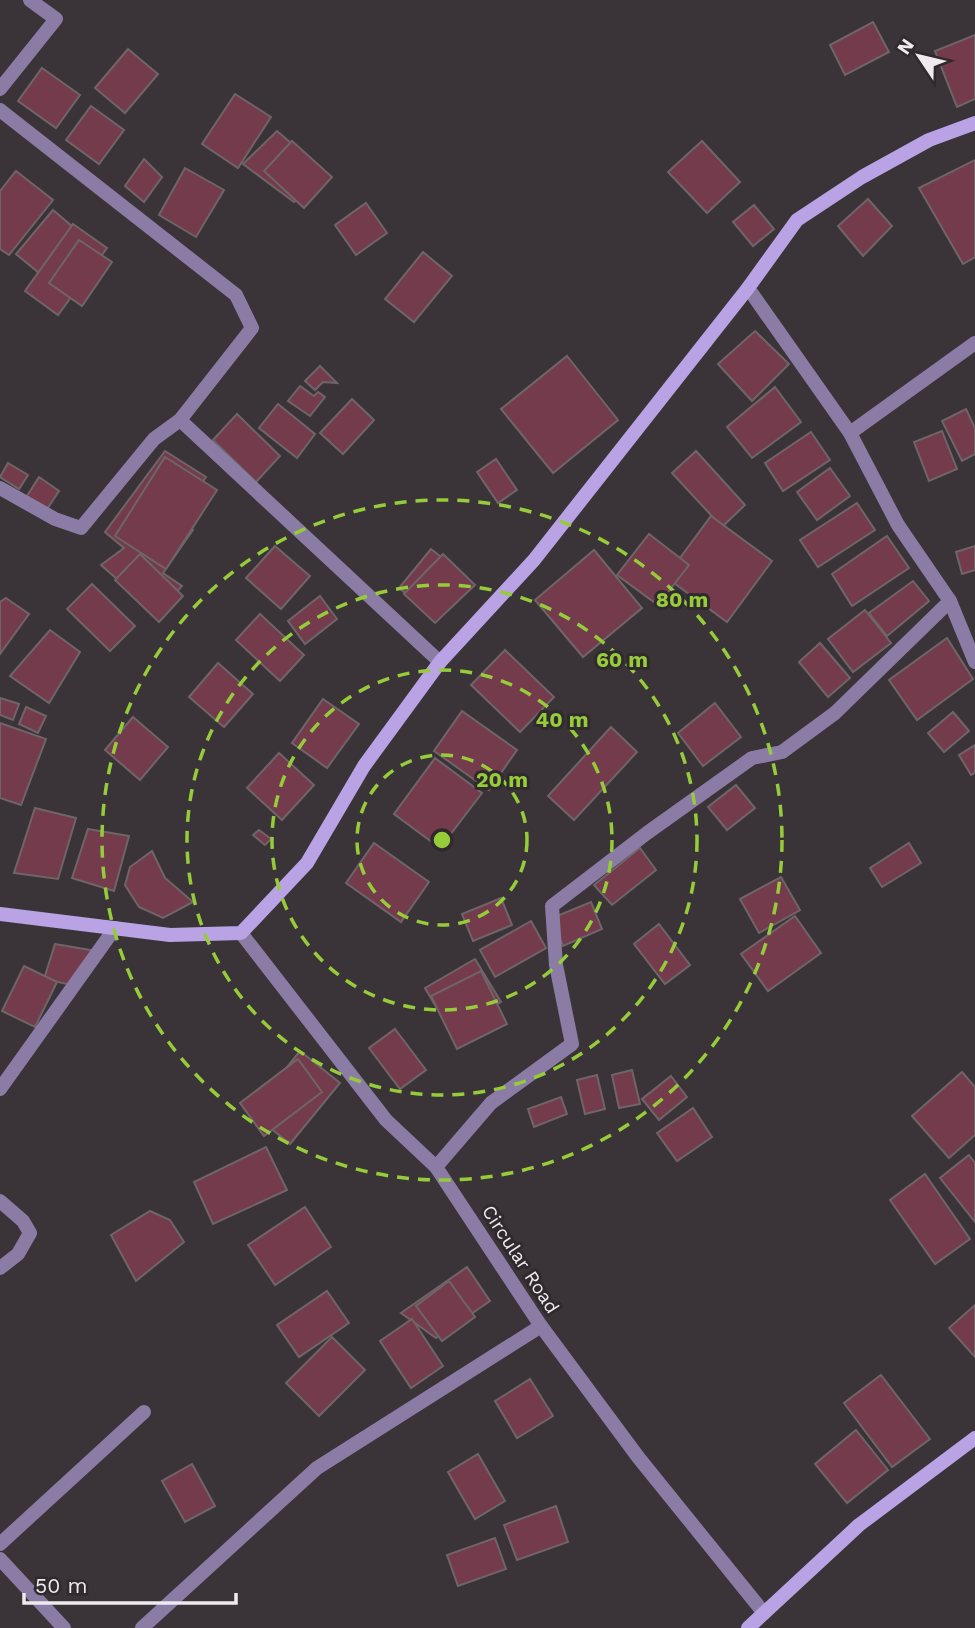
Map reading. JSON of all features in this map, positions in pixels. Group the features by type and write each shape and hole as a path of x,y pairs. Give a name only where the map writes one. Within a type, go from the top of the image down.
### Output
{"street":[{"path":"0,89 56,19 30,0"},
{"path":"0,110 236,295 252,328 180,420 154,439 81,528 55,519 0,488"},
{"path":"0,914 170,935 241,933 306,863 364,766 440,662 534,560 748,288 797,220 862,177 929,140 975,123"},
{"path":"748,288 850,433 898,525 950,601 975,662"},
{"path":"850,433 975,343"},
{"path":"180,420 440,662"},
{"path":"436,1167 491,1103 572,1044 556,965 552,906 646,833 752,758 782,752 835,713 950,601"},
{"path":"0,1089 115,928"},
{"name":"Circular Road","path":"241,933 386,1120 436,1167 541,1326 638,1457 764,1613"},
{"path":"0,1202 23,1222 30,1233 18,1254 0,1268"},
{"path":"142,1628 317,1468 541,1326"},
{"path":"0,1544 144,1412"},
{"path":"748,1628 859,1525 975,1438"},
{"path":"0,1559 64,1628"}],"building":[{"path":"873,22 889,52 845,75 830,45"},
{"path":"975,35 975,99 957,107 935,51"},
{"path":"128,49 158,74 125,113 95,88"},
{"path":"42,68 80,95 56,128 18,101"},
{"path":"235,94 271,117 238,168 202,144"},
{"path":"91,106 124,130 99,164 66,140"},
{"path":"277,131 327,174 294,202 243,164"},
{"path":"292,141 332,177 304,208 264,171"},
{"path":"702,141 740,182 707,213 668,172"},
{"path":"144,159 162,177 144,202 125,186"},
{"path":"975,160 975,257 963,264 919,188"},
{"path":"185,168 224,190 196,237 159,215"},
{"path":"16,171 53,200 9,255 0,249 0,191"},
{"path":"868,199 892,226 863,256 838,226"},
{"path":"366,203 387,233 356,255 335,225"},
{"path":"754,205 774,229 753,246 733,222"},
{"path":"53,210 80,233 44,277 16,254"},
{"path":"73,224 107,248 58,315 25,291"},
{"path":"79,240 112,262 82,306 49,283"},
{"path":"423,252 452,276 414,322 385,299"},
{"path":"755,331 789,364 752,401 718,364"},
{"path":"567,356 618,420 553,473 501,409"},
{"path":"320,366 337,383 323,382 315,390 305,381"},
{"path":"300,386 314,396 318,392 325,397 310,416 288,401"},
{"path":"775,387 801,422 752,458 727,427"},
{"path":"352,399 374,420 343,454 320,433"},
{"path":"278,404 315,434 297,458 259,428"},
{"path":"966,409 975,428 975,454 962,461 942,421"},
{"path":"237,414 280,456 256,482 213,440"},
{"path":"942,431 957,469 929,481 914,442"},
{"path":"811,432 830,460 783,491 765,463"},
{"path":"165,451 206,477 178,516 193,530 163,573 182,586 157,614 101,565 124,548 105,532"},
{"path":"696,451 745,505 722,527 672,473"},
{"path":"165,457 217,490 166,569 115,536"},
{"path":"496,459 517,490 498,503 477,472"},
{"path":"8,463 28,475 19,489 0,477"},
{"path":"830,468 850,496 817,520 797,492"},
{"path":"39,477 59,491 47,509 27,496"},
{"path":"857,503 875,530 818,567 800,540"},
{"path":"711,516 772,561 727,622 666,577"},
{"path":"649,534 689,565 658,605 617,575"},
{"path":"887,536 909,568 852,606 832,574"},
{"path":"275,546 310,576 281,609 246,578"},
{"path":"975,546 975,570 962,574 956,552"},
{"path":"431,549 464,575 433,615 399,588"},
{"path":"594,550 642,608 583,657 535,600"},
{"path":"140,554 183,596 159,622 115,580"},
{"path":"443,554 475,585 435,623 404,594"},
{"path":"913,581 929,601 887,636 869,613"},
{"path":"92,584 135,626 110,651 67,609"},
{"path":"320,596 337,619 305,644 288,621"},
{"path":"6,598 29,614 0,654 0,602"},
{"path":"865,610 891,643 853,672 828,639"},
{"path":"260,614 304,655 280,681 236,640"},
{"path":"50,630 80,652 49,703 10,676"},
{"path":"947,638 973,679 917,720 889,680"},
{"path":"820,643 850,678 828,697 799,662"},
{"path":"505,650 554,697 520,732 471,685"},
{"path":"218,663 253,694 224,727 189,697"},
{"path":"0,698 19,704 13,720 0,715"},
{"path":"323,699 359,724 327,768 292,743"},
{"path":"715,703 741,737 703,766 678,733"},
{"path":"26,707 46,716 38,733 19,724"},
{"path":"462,711 517,750 489,790 434,751"},
{"path":"953,712 969,731 944,752 928,733"},
{"path":"133,717 168,747 140,780 105,750"},
{"path":"0,723 46,739 21,805 0,798"},
{"path":"611,727 637,752 574,820 548,796"},
{"path":"975,745 975,773 971,775 959,755"},
{"path":"279,753 314,785 282,820 247,788"},
{"path":"435,758 482,793 440,848 394,814"},
{"path":"736,785 755,808 727,830 708,807"},
{"path":"35,808 76,818 58,879 14,873"},
{"path":"88,829 129,836 114,891 72,878"},
{"path":"259,830 271,839 265,845 253,835"},
{"path":"374,843 429,882 401,922 346,883"},
{"path":"909,843 921,863 882,887 870,868"},
{"path":"640,848 656,870 612,905 594,885"},
{"path":"152,851 165,878 193,902 163,918 139,907 125,885 130,867"},
{"path":"781,877 800,910 759,933 740,899"},
{"path":"501,898 512,925 473,941 462,914"},
{"path":"591,902 602,929 563,946 552,918"},
{"path":"795,916 821,953 768,991 741,954"},
{"path":"531,921 546,948 495,977 480,950"},
{"path":"659,924 690,965 665,984 634,944"},
{"path":"55,944 96,951 72,985 44,979"},
{"path":"475,959 501,1002 451,1032 425,988"},
{"path":"24,966 57,982 35,1027 2,1011"},
{"path":"481,971 507,1024 457,1049 431,996"},
{"path":"395,1029 426,1070 400,1089 369,1048"},
{"path":"300,1051 340,1083 290,1144 251,1112"},
{"path":"298,1059 322,1092 264,1136 240,1103"},
{"path":"632,1070 640,1104 619,1108 612,1075"},
{"path":"962,1072 975,1087 975,1135 949,1158 912,1116"},
{"path":"597,1075 605,1109 585,1114 577,1080"},
{"path":"671,1076 687,1097 659,1120 642,1099"},
{"path":"561,1097 567,1114 534,1127 528,1109"},
{"path":"693,1108 712,1137 677,1161 657,1133"},
{"path":"266,1147 287,1190 213,1224 194,1182"},
{"path":"969,1155 975,1163 975,1222 940,1178"},
{"path":"925,1174 970,1239 935,1264 890,1200"},
{"path":"305,1207 331,1247 275,1285 248,1245"},
{"path":"150,1211 170,1220 184,1242 136,1281 111,1235"},
{"path":"467,1267 490,1301 436,1338 401,1313"},
{"path":"449,1281 475,1317 442,1341 416,1306"},
{"path":"327,1291 349,1323 299,1357 277,1325"},
{"path":"975,1305 975,1357 949,1328"},
{"path":"412,1319 443,1366 411,1388 380,1341"},
{"path":"332,1337 365,1370 319,1416 286,1383"},
{"path":"881,1375 930,1439 892,1467 844,1403"},
{"path":"530,1379 553,1416 517,1438 495,1401"},
{"path":"856,1430 888,1470 847,1503 815,1464"},
{"path":"478,1454 505,1501 475,1519 448,1472"},
{"path":"192,1464 215,1506 185,1522 162,1481"},
{"path":"556,1506 568,1542 517,1560 504,1525"},
{"path":"495,1538 506,1569 458,1586 447,1555"}]}
